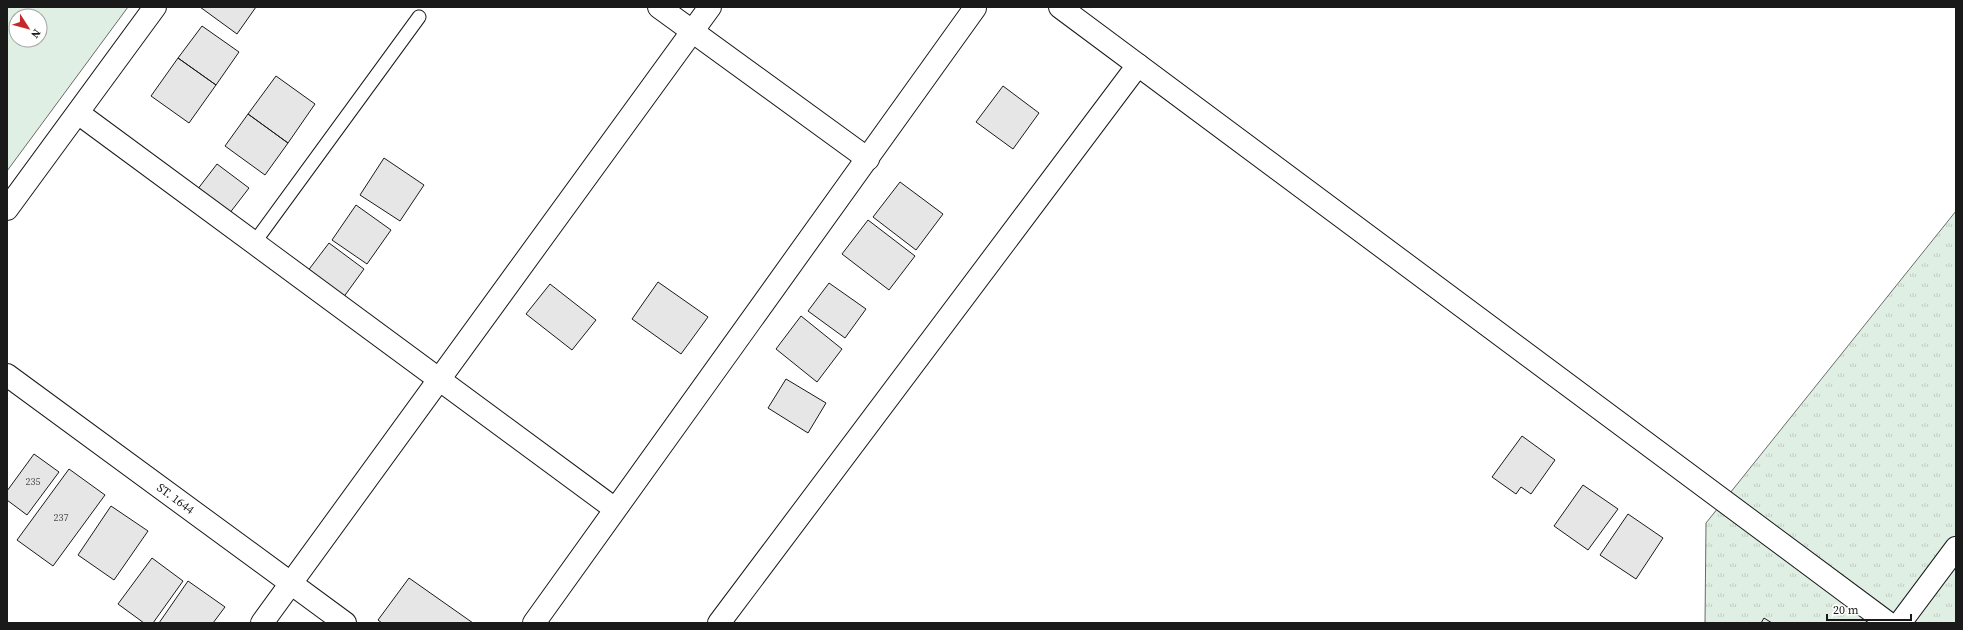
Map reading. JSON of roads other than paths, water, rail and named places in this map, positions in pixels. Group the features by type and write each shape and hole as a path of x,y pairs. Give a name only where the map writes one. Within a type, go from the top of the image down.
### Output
{"street":[{"path":"7,209 155,7"},
{"path":"659,7 868,159"},
{"path":"262,623 710,7"},
{"path":"1060,7 1888,623"},
{"path":"534,623 976,8"},
{"path":"719,623 1138,65"},
{"path":"78,113 615,510"},
{"name":"ST. 1644","path":"7,375 345,623"},
{"path":"1900,623 1956,548"}],"lane":[{"path":"254,243 419,17"}]}
